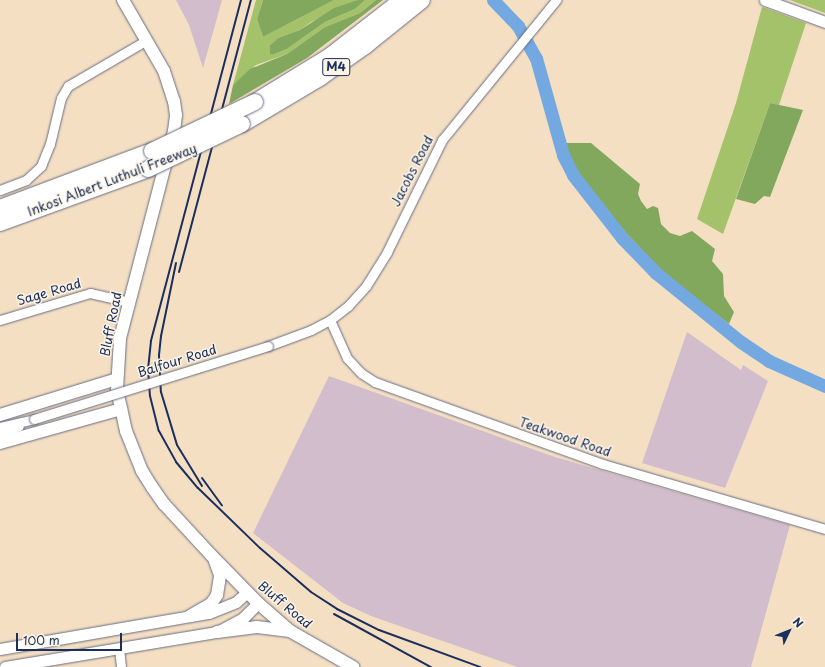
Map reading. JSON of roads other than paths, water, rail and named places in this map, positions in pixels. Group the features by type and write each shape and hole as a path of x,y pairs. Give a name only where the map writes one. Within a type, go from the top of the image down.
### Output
{"highway":[{"name":"Inkosi Albert Luthuli Freeway","path":"0,208 152,151 256,102 330,56 402,0"},
{"name":"Inkosi Albert Luthuli Freeway","path":"0,223 148,169 242,124 321,77 422,0"}],"main road":[{"name":"Bluff Road","path":"123,0 147,40 170,87 176,115 174,131 120,339 117,379 121,409 134,451 148,480 164,504 258,603 290,631 353,667"},
{"path":"0,415 117,379"},
{"path":"0,443 121,409"},
{"path":"190,616 211,604 217,595 220,575 213,556"},
{"path":"217,632 257,627 290,631"}],"street":[{"name":"Jacobs Road","path":"330,320 348,306 374,275 442,140 556,0"},
{"path":"765,0 825,22"},
{"path":"0,190 26,180 41,166 50,144 61,98 68,86 147,40"},
{"name":"Sage Road","path":"0,320 90,293 129,302"},
{"name":"Balfour Road","path":"0,433 32,420 268,346 311,330 330,320"},
{"name":"Teakwood Road","path":"330,320 347,358 361,373 375,382 603,464 825,529"},
{"name":"Balfour Road","path":"0,427 32,420"},
{"path":"0,649 221,610 247,592"},
{"path":"5,667 217,632 243,618 258,603"},
{"path":"118,648 122,667"}],"waterway":[{"path":"493,0 518,26 536,58 563,155 573,175 622,238 656,273 741,342 769,361 825,386"}],"railway":[{"path":"241,0 151,341 148,368 150,396 159,431 176,462 198,488 260,548 311,592 337,609 379,630 480,667"},
{"path":"179,272 251,0"},
{"path":"176,263 161,336 159,356 161,392 177,445 202,486"},
{"path":"202,478 222,506"},
{"path":"334,614 431,667"}]}
